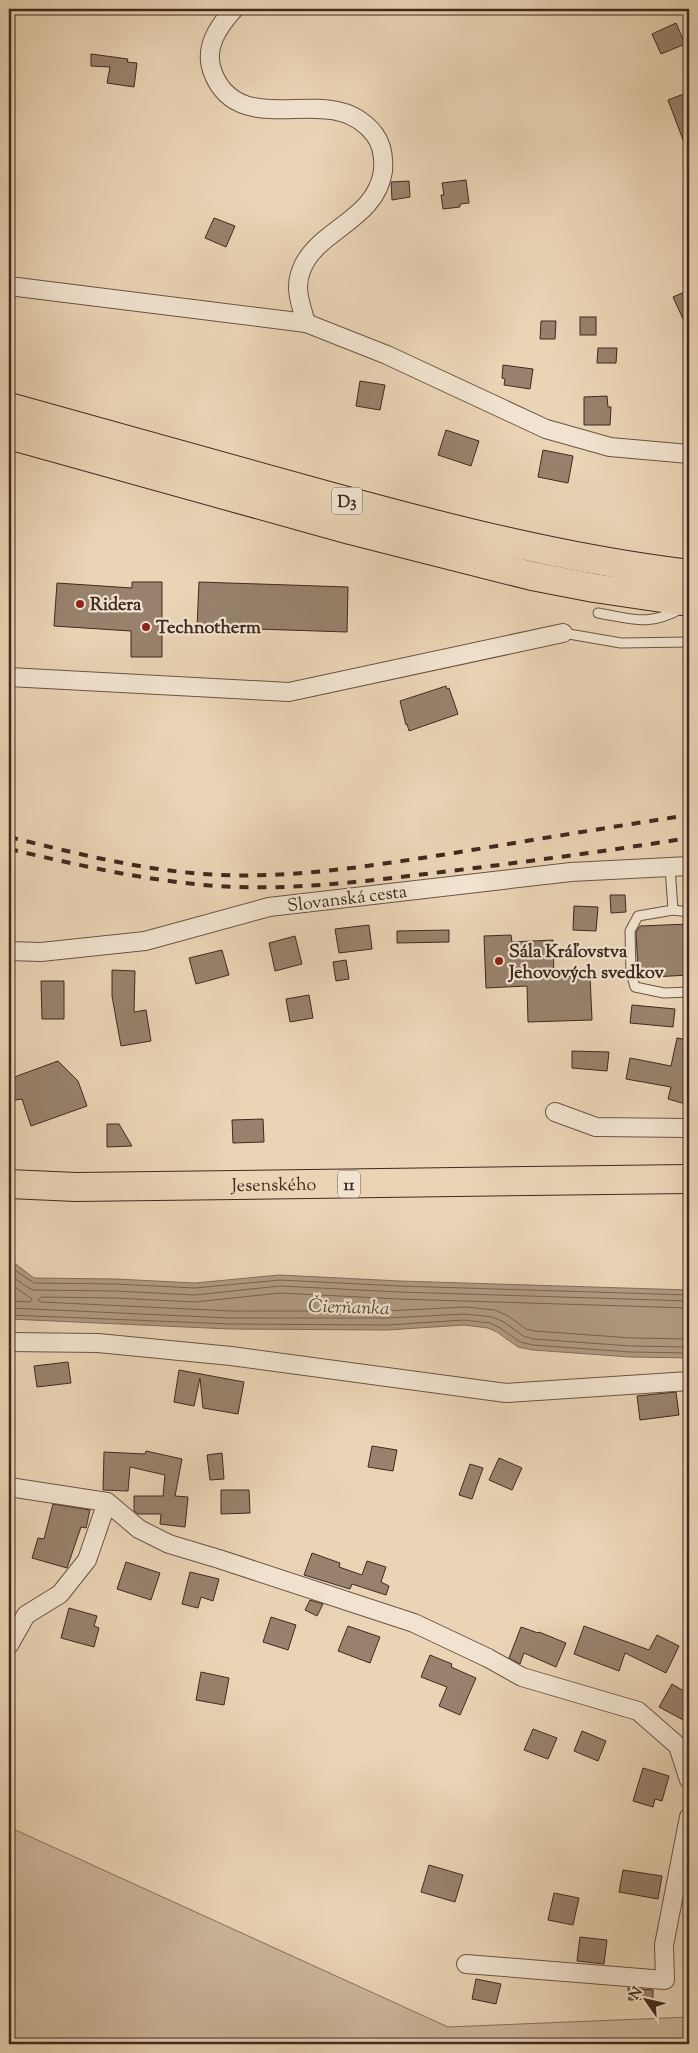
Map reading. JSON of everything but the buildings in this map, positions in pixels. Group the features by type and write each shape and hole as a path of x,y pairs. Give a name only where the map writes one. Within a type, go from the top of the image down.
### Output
{"main road":[{"name":"D3","path":"9,406 453,529 542,550 689,574"},
{"name":"D3","path":"9,435 350,530 532,576 689,603"},
{"name":"Jesenského","path":"9,1184 76,1187 689,1179"}],"street":[{"path":"234,9 215,33 211,45 211,69 216,82 222,90 244,104 257,108 327,109 342,112 366,125 380,143 383,154 382,176 374,196 366,207 314,250 301,270 298,291 306,322"},
{"path":"9,286 306,322 387,355 546,430 610,446 689,454"},
{"path":"9,677 289,692 563,633"},
{"name":"Slovanská cesta","path":"9,951 41,952 145,941 269,907 571,872 689,866"},
{"path":"555,1112 596,1127 689,1128"},
{"path":"9,1342 98,1343 231,1356 506,1393 689,1381"},
{"path":"9,1487 107,1502 139,1529 169,1544 414,1623 488,1658 522,1677 638,1711 678,1746 689,1780"},
{"path":"9,1645 26,1616 60,1594 87,1560 107,1502"},
{"path":"466,1964 665,1980 664,1945 689,1820"}],"lane":[{"path":"598,613 652,621 672,614 689,603"},
{"path":"563,633 621,643 689,642"},
{"path":"670,867 673,910"},
{"path":"689,912 673,910 638,916 630,931 631,973 635,988 664,993 689,992"}],"shaded area":[{"path":"9,1827 448,2027 689,2017 689,2044 9,2044"}],"water":[{"name":"Čierňanka","path":"9,1259 34,1278 116,1279 195,1283 279,1275 400,1281 689,1290 689,1358 630,1357 533,1350 518,1347 488,1328 464,1325 387,1330 230,1329 9,1319"}],"railway":[{"path":"9,837 61,850 167,870 221,875 280,875 396,862 689,815"},
{"path":"9,849 86,866 191,884 273,887 358,882 566,856 689,838"}],"place":[{"name":"Ridera","path":"80,604"},
{"name":"Technotherm","path":"146,627"},
{"name":"Sála Kráľovstva Jehovových svedkov","path":"499,961"}]}
